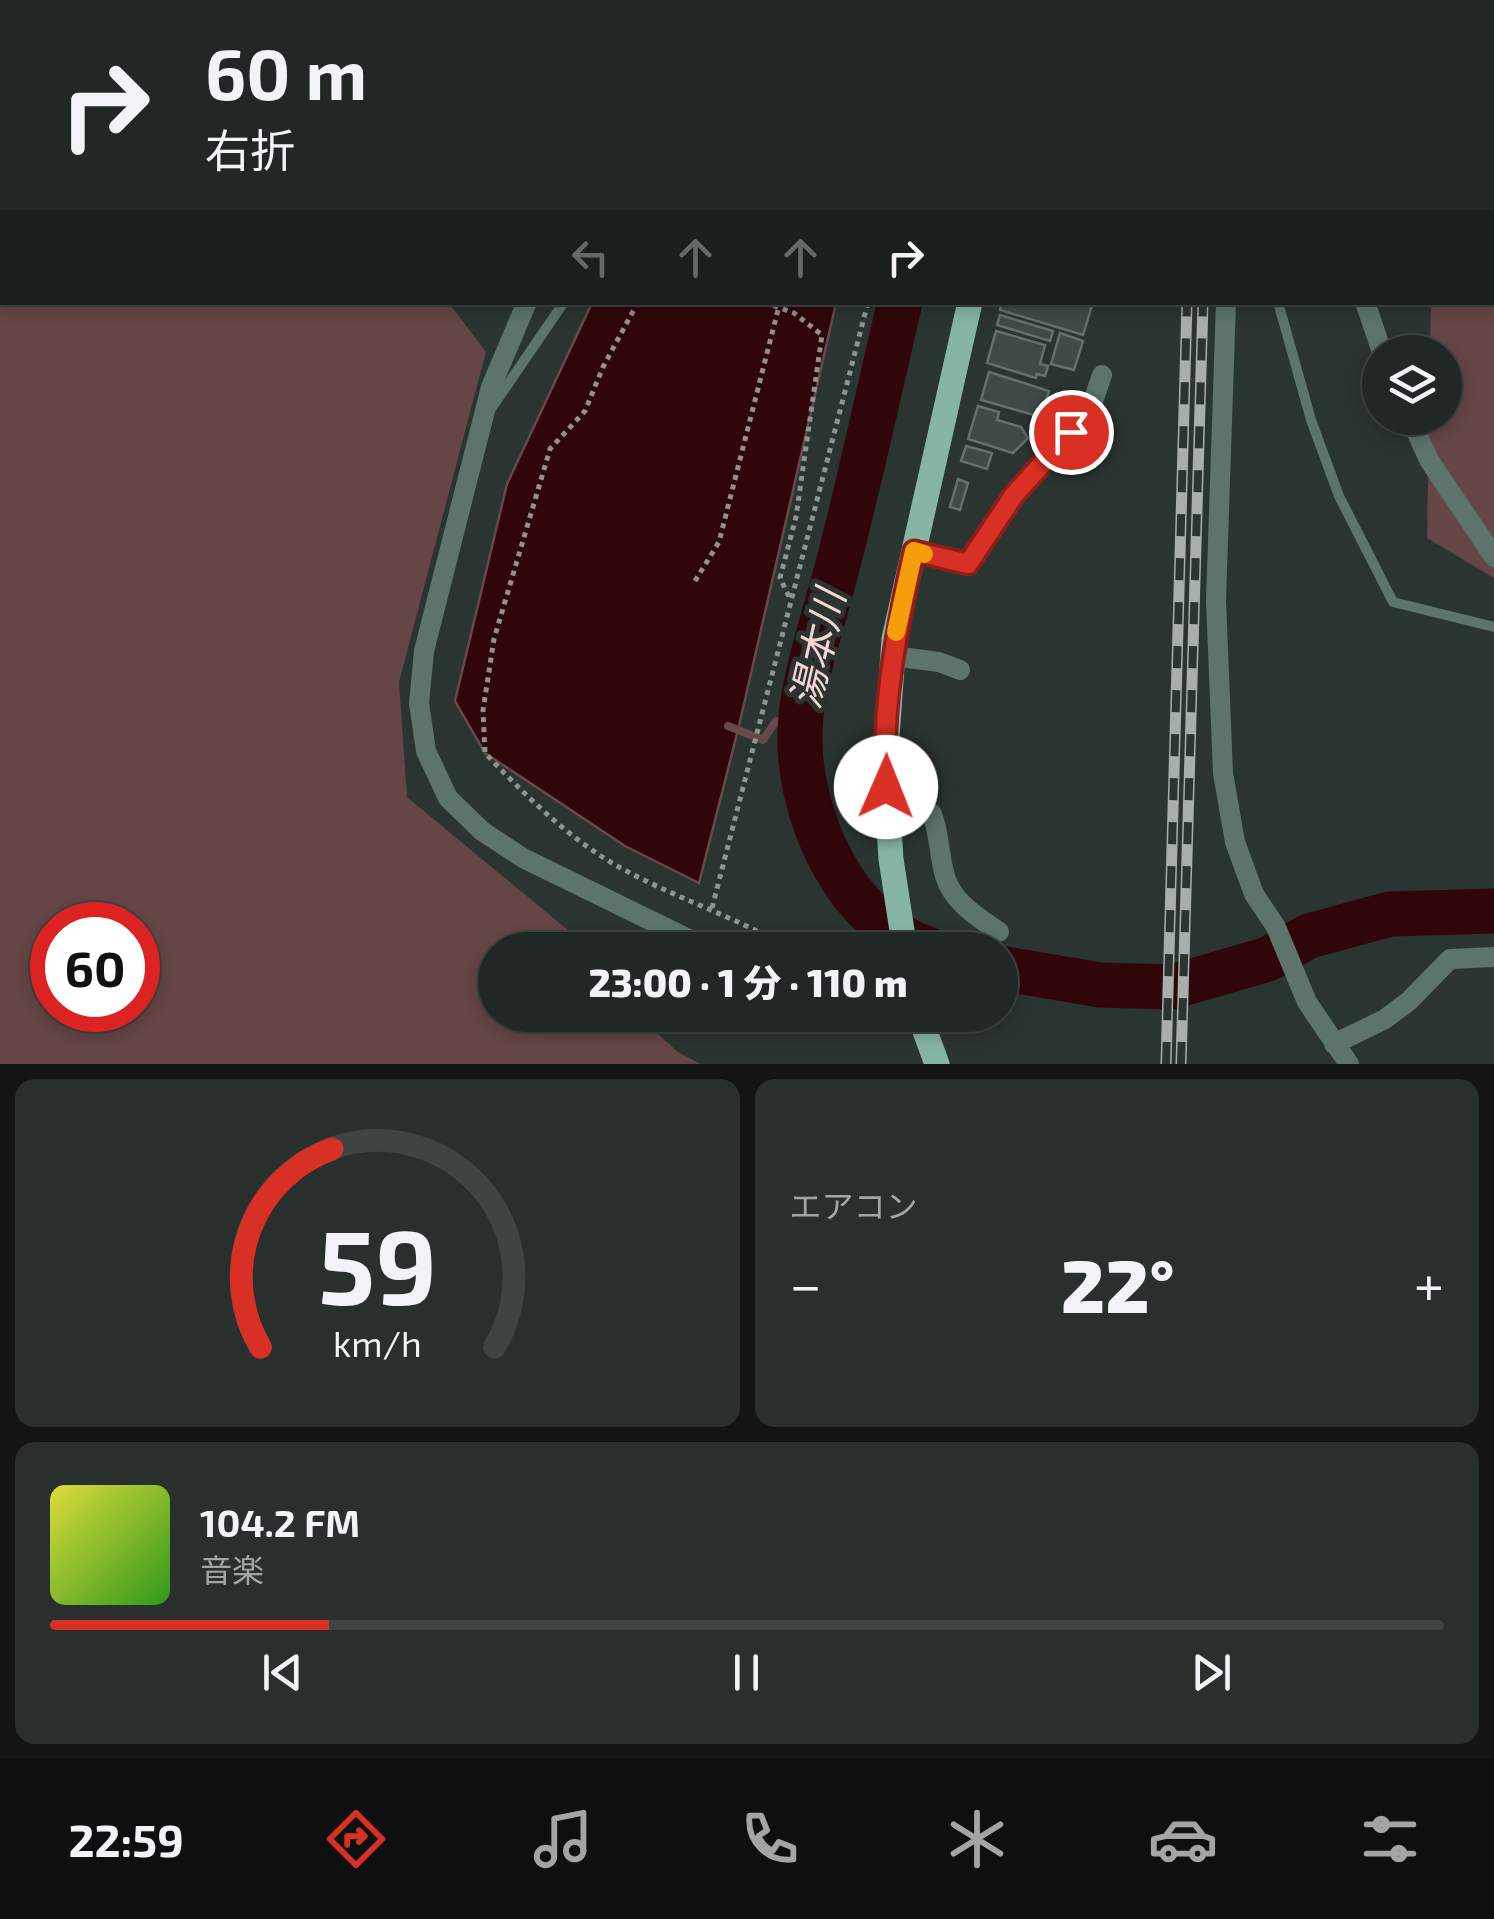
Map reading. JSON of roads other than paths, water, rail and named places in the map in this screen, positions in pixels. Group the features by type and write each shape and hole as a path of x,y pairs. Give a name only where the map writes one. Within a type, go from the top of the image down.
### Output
{"main road":[{"path":"902,932 885,764 893,656 969,305"},
{"path":"925,1032 937,1064"}],"street":[{"path":"525,305 491,387 424,651 419,703 426,751 448,798 482,831 539,866 674,932"},
{"path":"1226,305 1216,601 1224,773 1235,842 1254,894 1276,928 1307,1002 1349,1064"},
{"path":"1366,305 1376,335"},
{"path":"914,551 968,564 1014,495 1089,414 1102,375"},
{"path":"1417,435 1428,460 1494,556"},
{"path":"893,656 939,662 960,670"},
{"path":"888,810 932,814 940,836 945,878 963,907 999,932"},
{"path":"1334,1044 1384,1020 1450,960 1494,958"}],"lane":[{"path":"482,421 512,384 562,305"},
{"path":"1279,305 1310,420 1339,496 1393,602 1494,627"}],"waterway":[{"name":"湯本川","path":"894,932 874,917 832,862 807,796 800,731 809,671 899,305"},
{"path":"728,726 763,740 776,721 800,729"},
{"name":"湯本川","path":"1018,971 1100,985 1172,987 1268,959 1309,936 1390,914 1494,911"}],"railway":[{"path":"1166,1064 1187,305"},
{"path":"1181,1064 1203,305"}]}
